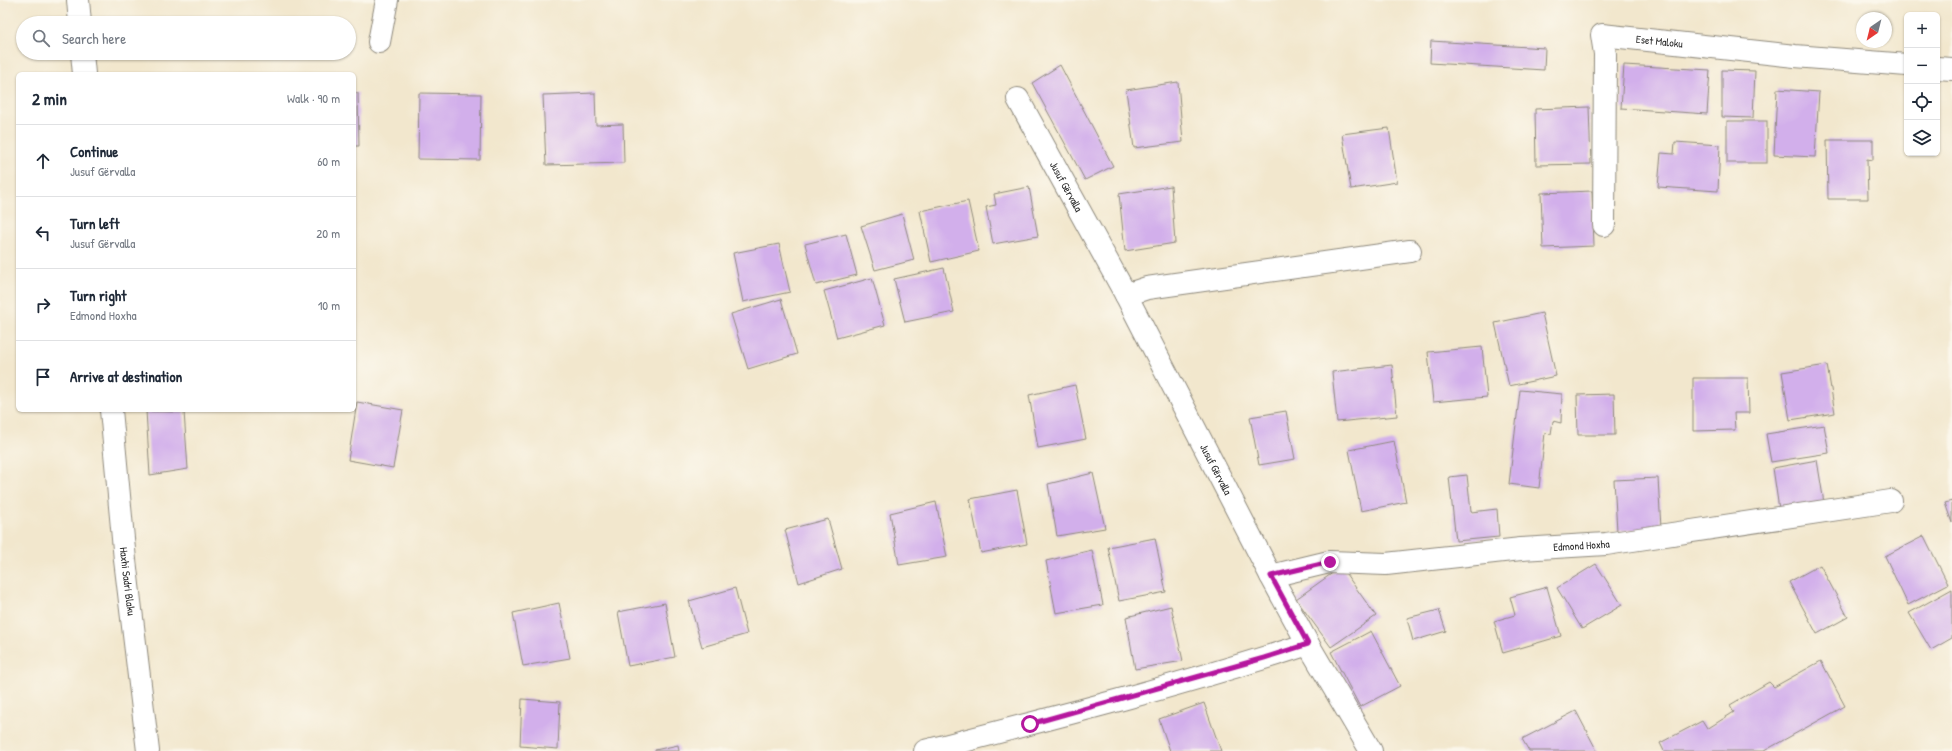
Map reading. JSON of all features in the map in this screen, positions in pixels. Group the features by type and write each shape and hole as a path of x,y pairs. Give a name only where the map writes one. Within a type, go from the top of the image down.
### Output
{"street":[{"path":"78,0 79,16"},
{"path":"380,42 387,0"},
{"name":"Eset Maloku","path":"1604,225 1605,54 1602,35 1795,56 1904,65"},
{"path":"83,60 84,72"},
{"path":"1940,68 1952,69"},
{"name":"Jusuf Gërvalla","path":"1018,99 1126,295 1271,576 1308,644 1371,751"},
{"path":"1126,295 1147,288 1410,251"},
{"name":"Haxhi Sadri Blaku","path":"111,412 125,560 148,751"},
{"name":"Edmond Hoxha","path":"1271,576 1330,562 1386,564 1521,549 1606,544 1891,501"},
{"path":"925,751 1030,724 1264,658 1308,644"}],"building":[{"path":"1431,41 1545,48 1544,70 1430,63"},
{"path":"1060,65 1113,166 1085,180 1032,83"},
{"path":"1624,65 1710,70 1707,114 1621,108"},
{"path":"1722,70 1755,71 1753,118 1722,117"},
{"path":"1178,82 1183,142 1134,148 1126,90"},
{"path":"1777,89 1819,92 1815,157 1774,155"},
{"path":"356,93 358,93 359,146 356,146"},
{"path":"419,93 481,94 480,160 418,159"},
{"path":"595,93 596,125 623,124 624,163 546,165 543,95"},
{"path":"1589,107 1591,164 1536,165 1535,109"},
{"path":"1727,121 1767,121 1767,163 1727,163"},
{"path":"1389,128 1397,182 1351,189 1342,134"},
{"path":"1827,140 1873,140 1873,160 1867,159 1868,199 1828,199"},
{"path":"1675,142 1720,145 1718,191 1658,187 1661,153 1674,154"},
{"path":"1171,186 1175,243 1125,251 1119,194"},
{"path":"1029,187 1038,236 993,244 986,207 996,205 994,194"},
{"path":"1592,191 1594,246 1543,248 1541,193"},
{"path":"968,201 979,251 931,262 920,211"},
{"path":"902,214 914,260 875,270 861,226"},
{"path":"846,234 857,275 816,285 805,244"},
{"path":"779,244 790,292 743,302 733,253"},
{"path":"944,268 954,312 905,322 894,279"},
{"path":"872,278 885,325 837,338 824,291"},
{"path":"781,299 797,354 748,369 731,314"},
{"path":"1542,313 1556,376 1509,386 1495,323"},
{"path":"1482,347 1487,397 1433,402 1428,352"},
{"path":"1392,365 1397,416 1337,422 1332,372"},
{"path":"1827,365 1835,413 1790,420 1782,372"},
{"path":"1693,378 1748,378 1749,413 1734,413 1735,430 1693,431"},
{"path":"1075,385 1086,439 1038,448 1029,395"},
{"path":"1520,390 1562,394 1561,423 1553,421 1551,434 1545,433 1539,488 1509,484"},
{"path":"1614,394 1615,435 1578,435 1577,395"},
{"path":"357,402 403,410 393,468 348,460"},
{"path":"1286,411 1295,459 1259,465 1250,417"},
{"path":"146,412 184,412 188,469 150,475"},
{"path":"1824,425 1829,453 1771,462 1766,434"},
{"path":"1394,441 1406,502 1361,511 1349,450"},
{"path":"1817,460 1825,509 1780,516 1773,468"},
{"path":"1093,473 1105,528 1057,536 1048,484"},
{"path":"1467,475 1471,512 1497,509 1499,537 1456,541 1449,477"},
{"path":"1658,478 1661,528 1617,531 1614,480"},
{"path":"1017,490 1027,544 981,553 970,499"},
{"path":"1952,501 1952,523 1945,503"},
{"path":"936,502 947,557 899,565 890,513"},
{"path":"828,519 842,569 799,583 785,530"},
{"path":"1924,536 1948,584 1908,605 1885,556"},
{"path":"1155,538 1166,592 1119,601 1108,547"},
{"path":"1092,550 1103,605 1056,613 1046,561"},
{"path":"1596,564 1622,605 1582,629 1557,588"},
{"path":"1820,565 1848,617 1817,634 1789,582"},
{"path":"1341,567 1376,616 1331,647 1296,599"},
{"path":"1547,587 1561,636 1503,653 1494,621 1515,615 1510,597"},
{"path":"735,588 747,634 702,647 689,601"},
{"path":"1952,589 1952,638 1931,650 1909,613"},
{"path":"559,603 570,658 523,666 513,613"},
{"path":"665,603 675,657 628,666 618,612"},
{"path":"1171,606 1183,661 1135,669 1126,617"},
{"path":"1439,610 1446,631 1413,641 1407,618"},
{"path":"1371,631 1400,686 1360,707 1331,652"},
{"path":"1821,661 1845,706 1764,751 1664,751 1660,743 1702,721 1707,729 1734,712 1730,705 1769,682 1774,687"},
{"path":"522,699 560,702 558,749 520,746"},
{"path":"1204,703 1221,751 1170,751 1159,719"},
{"path":"1576,711 1597,751 1529,751 1522,739"},
{"path":"678,745 679,751 655,751 655,750"}],"route":[{"path":"1030,724 1264,658 1308,644 1271,576 1330,562"}]}
